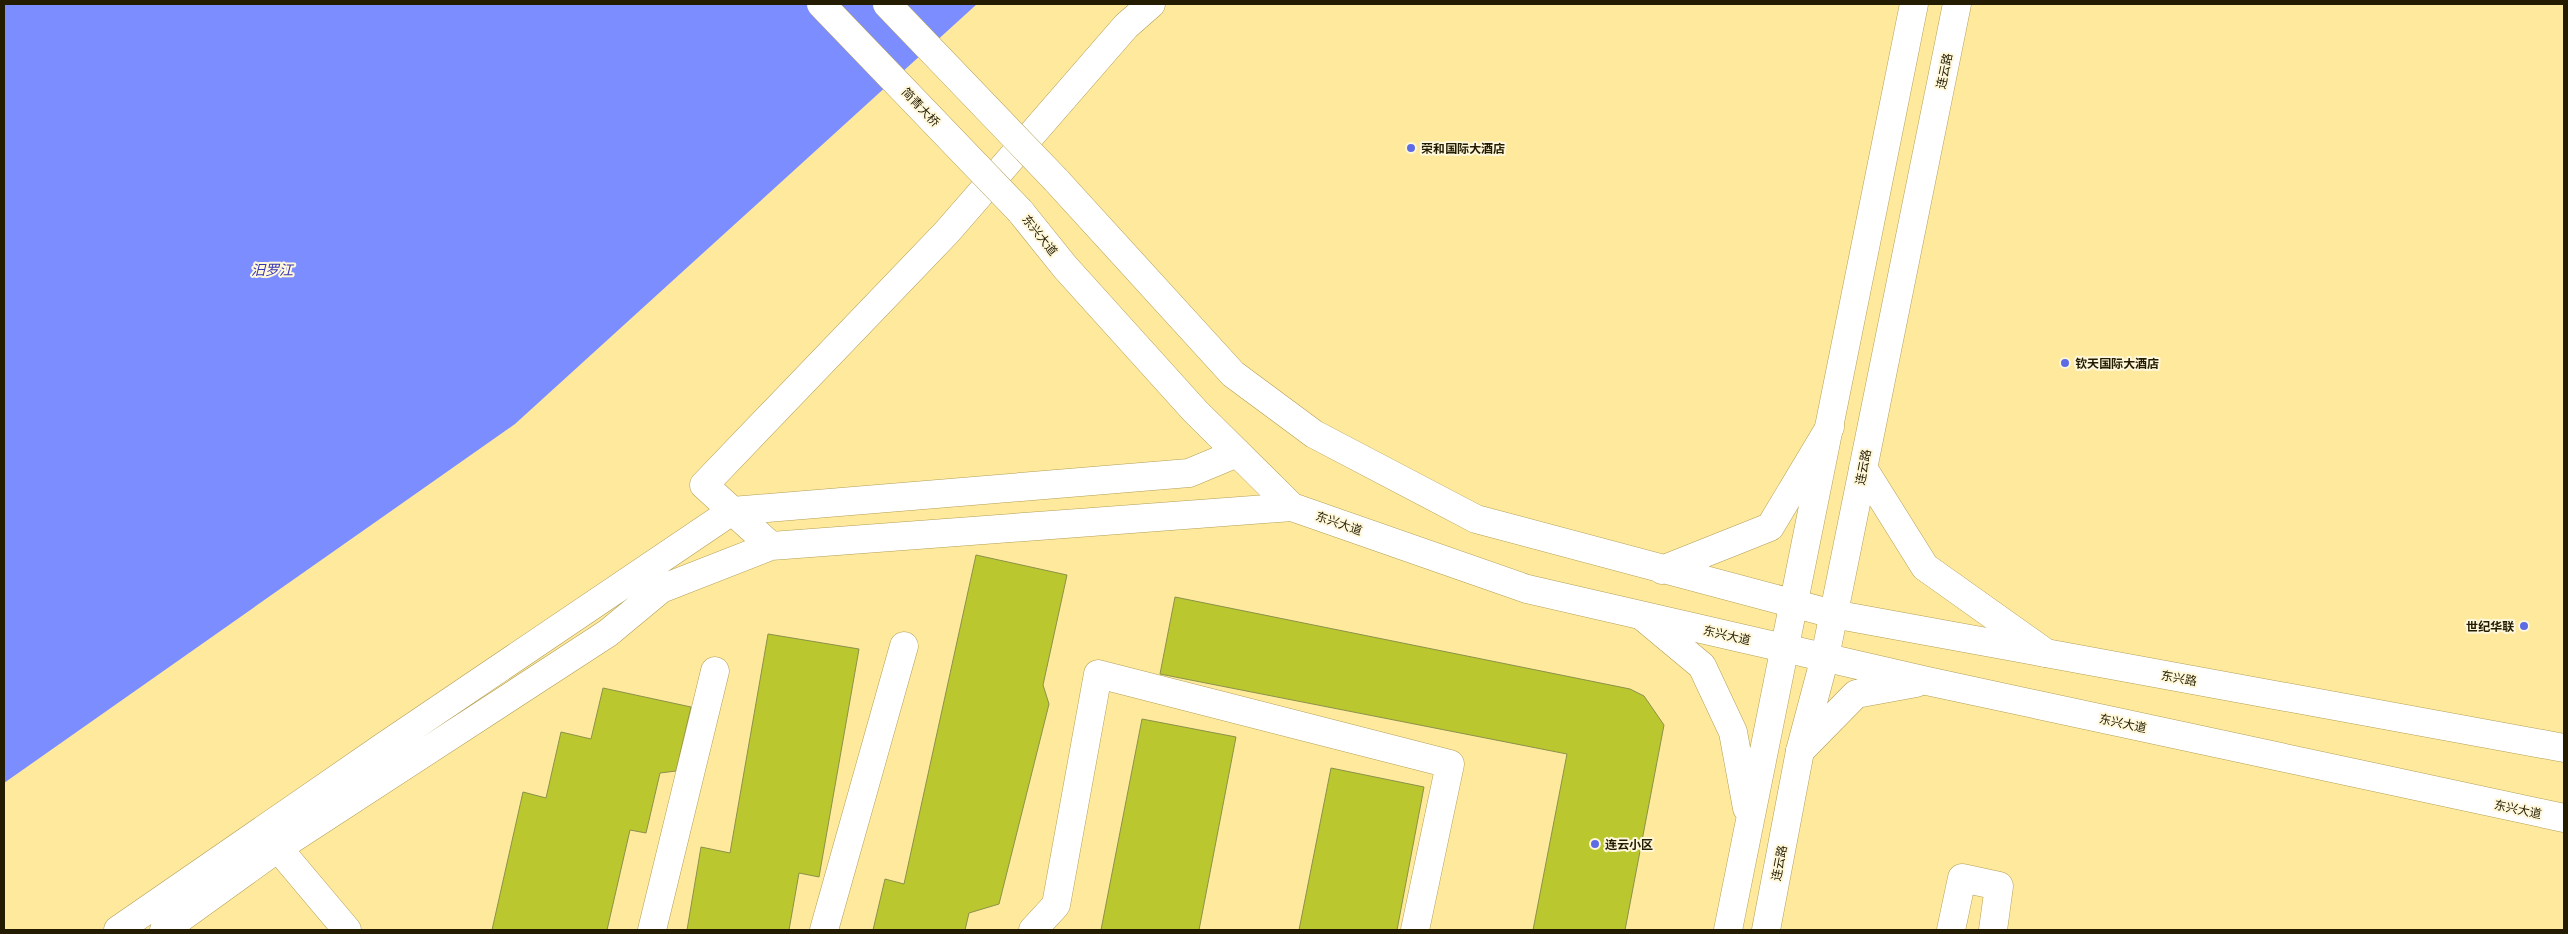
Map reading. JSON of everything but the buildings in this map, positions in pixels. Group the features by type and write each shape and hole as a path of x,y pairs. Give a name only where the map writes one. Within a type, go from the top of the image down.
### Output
{"street":[{"name":"简青大桥","path":"821,4 1020,211"},
{"path":"887,4 1056,180 1233,374 1314,434 1476,519 1794,606"},
{"path":"771,546 704,485 947,232 1126,26 1151,4"},
{"path":"1728,930 1914,4"},
{"name":"连云路","path":"1766,930 1800,751 1825,658 1957,4"},
{"name":"东兴大道","path":"1020,211 1065,267 1195,411 1292,507 1527,589 1927,681 2564,818"},
{"path":"1662,570 1770,527 1830,428"},
{"path":"118,930 382,747 732,511 1189,473 1237,452"},
{"path":"1863,468 1925,566 2046,654"},
{"path":"164,930 278,848 608,633 662,589 771,546 1292,507"},
{"name":"东兴路","path":"1794,606 2046,654 2564,748"},
{"path":"1642,616 1702,666 1734,732 1749,822"},
{"path":"824,930 904,646"},
{"path":"652,930 715,671"},
{"path":"1033,930 1056,905 1098,674 1450,764 1415,930"},
{"path":"1800,751 1856,694 1927,681"},
{"path":"278,848 347,930"},
{"path":"1951,930 1962,878 1999,886 1993,930"}],"water":[{"name":"汨罗江","path":"4,4 977,4 515,424 4,783"}],"place":[{"name":"荣和国际大酒店","path":"1411,148"},
{"name":"钦天国际大酒店","path":"2065,363"},
{"name":"世纪华联","path":"2524,626"},
{"name":"连云小区","path":"1595,844"}]}
